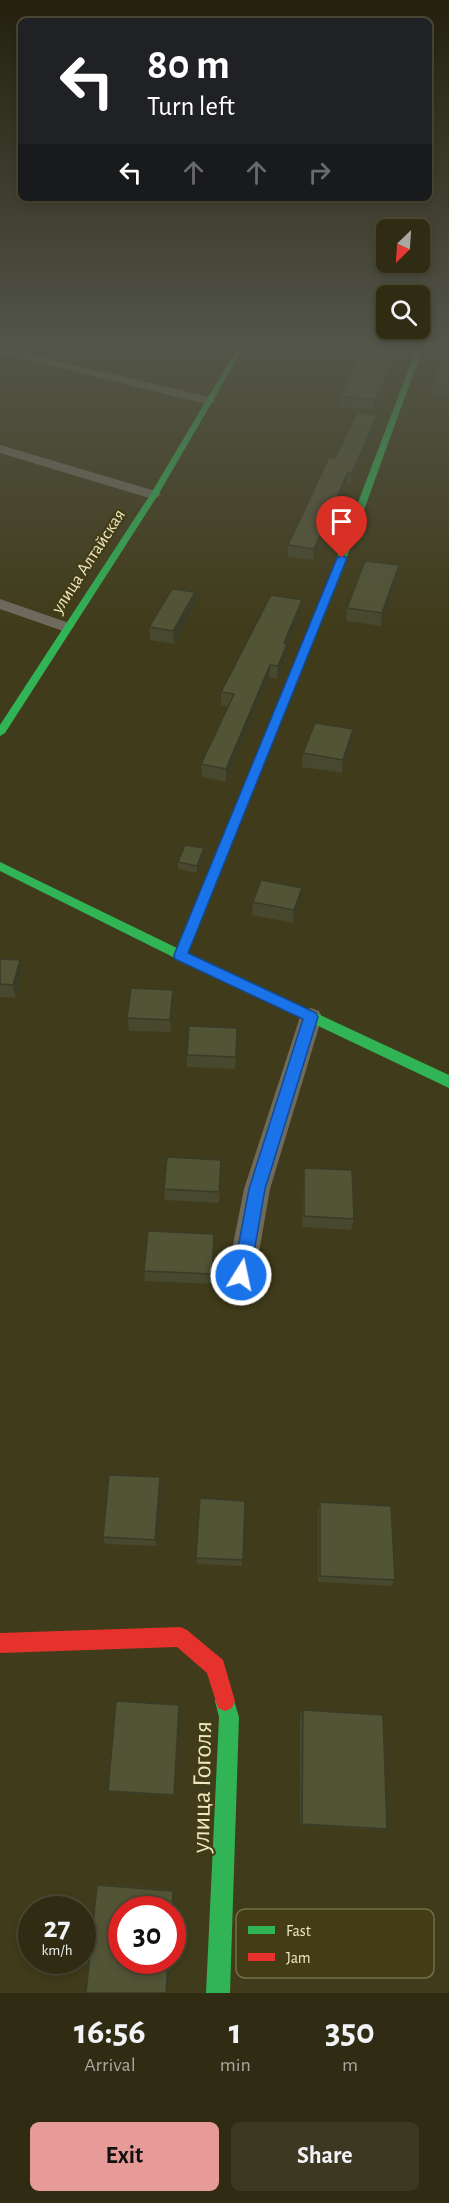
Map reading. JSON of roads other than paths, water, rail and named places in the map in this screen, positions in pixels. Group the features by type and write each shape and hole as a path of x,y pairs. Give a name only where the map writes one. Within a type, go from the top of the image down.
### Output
{"street":[{"name":"улица Алтайская","path":"0,732 66,627 154,495 186,440"},
{"path":"180,955 334,579 386,440"},
{"path":"0,449 154,495"},
{"path":"0,604 66,627"},
{"path":"0,866 180,955 449,1082"},
{"path":"241,1275 257,1189 311,1017"},
{"name":"улица Гоголя","path":"0,1643 180,1637 216,1667 229,1718 218,1993"}]}
